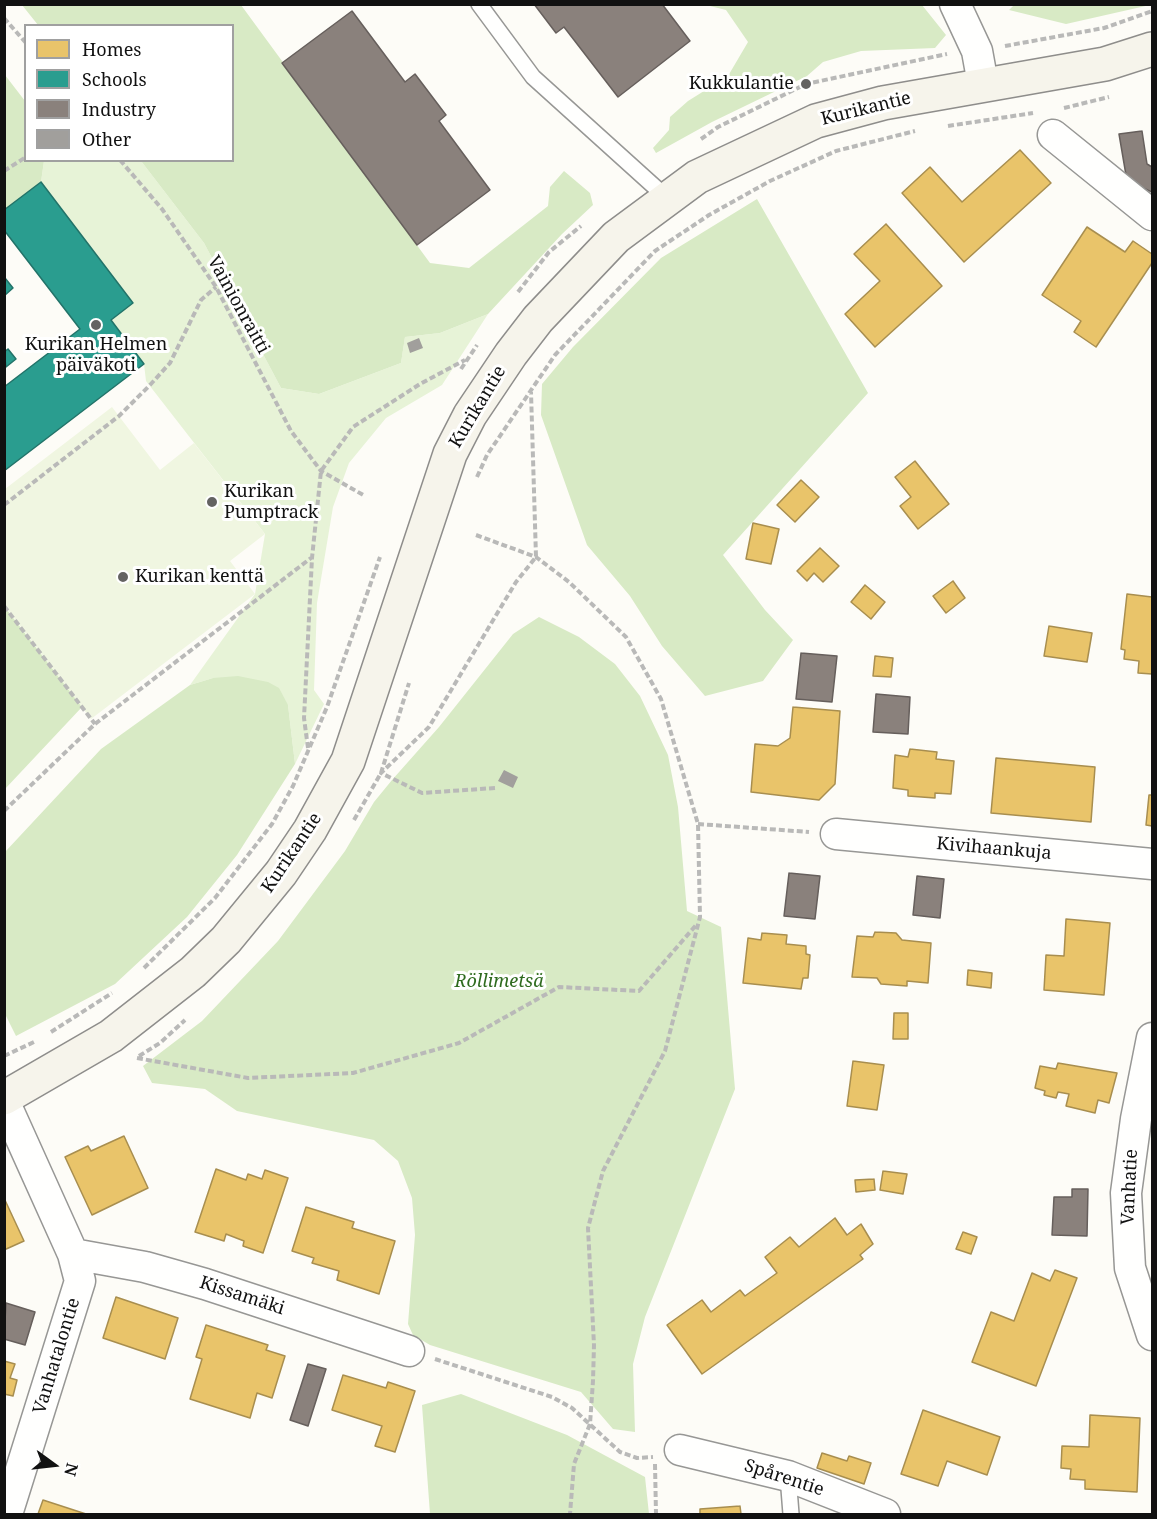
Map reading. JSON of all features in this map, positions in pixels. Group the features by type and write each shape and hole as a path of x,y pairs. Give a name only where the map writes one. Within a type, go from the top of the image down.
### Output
{"main road":[{"name":"Kurikantie","path":"4,1100 111,1036 193,972 226,940 281,873 310,830 348,761 450,454 470,415 511,354 538,319 616,237 697,177 816,121 883,103 1105,64 1152,49"}],"street":[{"path":"955,4 977,51 983,84"},
{"path":"1053,118 1152,215"},
{"name":"Kivihaankuja","path":"836,834 1152,864"},
{"name":"Vanhatie","path":"1152,1038 1136,1119 1126,1193 1130,1268 1152,1335"},
{"name":"Vanhatalontie","path":"4,1100 73,1254 80,1281 7,1515"},
{"name":"Kissamäki","path":"73,1254 145,1267 205,1284 409,1351"},
{"name":"Spårentie","path":"667,1454 788,1476 885,1515"}],"lane":[{"path":"480,4 533,77 667,198"},
{"path":"788,1476 791,1515"}],"path":[{"path":"879,67 1104,28 1152,11"},
{"path":"4,18 24,41"},
{"path":"945,126 1053,118 1112,96"},
{"path":"474,485 487,455 555,355 656,251 709,215 770,181 836,151 923,129"},
{"path":"4,171 24,159"},
{"name":"Vainionraitti","path":"122,162 162,209 216,287 291,431 321,471"},
{"path":"4,505 119,416 150,385 170,363 201,300 216,287"},
{"path":"308,749 304,717 312,558 321,471 353,427 420,384 466,360"},
{"path":"381,772 429,727 516,582 536,556 531,391"},
{"path":"321,471 365,496"},
{"path":"476,535 536,556 569,582 626,637 661,699 698,824 698,922 665,1051 603,1171 588,1228 594,1345 590,1424 574,1464 570,1515"},
{"path":"4,812 95,724 312,558"},
{"path":"4,606 95,724"},
{"path":"347,830 381,772 412,673"},
{"path":"381,772 422,793 495,788"},
{"path":"698,824 836,834"},
{"path":"137,1058 248,1078 353,1073 459,1043 559,987 639,991 698,922"},
{"path":"127,1064 160,1043 194,1013"},
{"path":"409,1351 552,1397 572,1408 620,1452 637,1458 667,1454 656,1515"}],"green space":[{"path":"1015,4 1150,5 1066,24 1009,10"},
{"path":"22,5 241,5 430,263 469,268 548,206 550,187 564,171 590,193 593,205 562,234 488,314 440,333 405,337 401,363 319,394 281,388 204,243 142,162 234,162 234,24 37,24"},
{"path":"706,5 922,5 946,35 935,48 861,51 823,62 807,76 712,122 656,153 653,148 669,130 670,117 688,101 728,76 748,42 726,10"},
{"path":"5,75 24,100 24,162 44,162 41,182 5,210"},
{"path":"44,162 142,162 204,243 281,388 319,394 401,363 405,337 440,333 488,314 442,385 386,418 349,463 333,507 317,603 314,690 324,704 295,764 288,705 213,678 190,685 255,594 265,534 146,381 144,364 111,320 133,303 41,182"},
{"path":"757,199 868,393 723,555 765,610 793,640 763,681 705,696 662,646 630,596 587,545 541,415 542,384 573,347 661,258"},
{"name":"Kurikan kenttä","path":"112,407 160,470 194,443 265,534 230,561 255,594 91,719 5,606 5,489"},
{"path":"4,606 82,707 5,789 4,789"},
{"name":"Röllimetsä","path":"539,617 579,637 615,664 640,696 668,755 678,807 687,911 721,927 735,1089 645,1317 633,1364 635,1432 613,1429 581,1392 430,1345 413,1335 408,1324 415,1235 412,1198 398,1161 374,1140 237,1111 205,1089 152,1083 143,1066 202,1021 278,941 345,851 374,802 439,727 513,634"},
{"path":"238,676 268,682 279,688 288,705 295,764 237,855 187,917 115,984 16,1036 5,1014 5,852 101,749 190,685 213,678"},
{"path":"461,1394 567,1435 645,1477 649,1514 430,1514 422,1405"}],"building: Homes":[{"path":"1020,150 1051,183 964,262 902,193 930,167 962,202"},
{"path":"886,224 942,286 875,347 845,314 880,281 854,254"},
{"path":"1087,227 1125,252 1133,241 1152,254 1152,263 1096,347 1074,332 1081,321 1042,295"},
{"path":"915,461 949,504 918,529 900,506 911,497 895,477"},
{"path":"801,480 819,497 795,522 777,505"},
{"path":"753,523 779,529 771,564 746,559"},
{"path":"820,548 839,566 823,582 814,573 807,581 797,571"},
{"path":"953,581 965,598 946,613 933,596"},
{"path":"865,585 885,602 871,619 851,602"},
{"path":"1127,594 1152,597 1152,674 1138,673 1139,661 1124,659 1125,650 1121,649"},
{"path":"1049,626 1092,633 1087,662 1044,656"},
{"path":"875,656 893,658 891,677 873,676"},
{"path":"793,707 840,711 835,784 819,800 751,792 755,744 778,746 790,738"},
{"path":"910,749 937,752 936,759 954,761 951,794 935,793 935,798 908,796 908,790 893,788 895,755 908,757"},
{"path":"996,758 1095,767 1091,822 991,813"},
{"path":"1149,795 1152,795 1152,826 1146,825"},
{"path":"1066,919 1110,923 1104,995 1044,990 1046,955 1064,956"},
{"path":"875,932 896,933 902,940 931,943 928,983 907,981 907,986 881,984 877,978 852,977 857,936 873,937"},
{"path":"762,933 787,935 786,944 806,946 806,954 810,955 808,978 803,978 801,989 743,983 748,938 761,940"},
{"path":"968,970 992,973 991,988 967,985"},
{"path":"894,1013 908,1013 908,1039 893,1039"},
{"path":"853,1061 884,1065 877,1110 847,1106"},
{"path":"1058,1063 1117,1073 1109,1103 1098,1100 1095,1113 1066,1106 1069,1094 1058,1092 1056,1098 1044,1095 1045,1091 1035,1088 1040,1066 1056,1069"},
{"path":"124,1136 148,1188 92,1215 65,1157 88,1146 91,1151"},
{"path":"216,1169 246,1180 248,1174 262,1179 265,1170 288,1178 263,1253 243,1246 244,1241 226,1234 224,1241 195,1232"},
{"path":"883,1171 907,1174 903,1194 880,1190"},
{"path":"874,1179 875,1190 856,1192 855,1180"},
{"path":"4,1198 24,1241 4,1250"},
{"path":"306,1207 354,1222 352,1228 395,1241 379,1294 337,1280 339,1271 312,1263 314,1258 292,1251"},
{"path":"835,1218 847,1235 861,1224 873,1244 860,1255 863,1259 702,1374 667,1325 702,1300 711,1312 740,1290 745,1296 777,1273 765,1257 790,1237 799,1247"},
{"path":"963,1232 977,1237 971,1254 956,1249"},
{"path":"1055,1270 1077,1278 1036,1386 972,1362 991,1312 1014,1321 1032,1273 1050,1281"},
{"path":"116,1297 178,1318 165,1359 103,1338"},
{"path":"206,1325 268,1345 266,1350 285,1356 272,1398 257,1393 250,1418 190,1399 202,1359 196,1357"},
{"path":"4,1361 15,1364 10,1378 17,1380 13,1396 4,1394"},
{"path":"343,1375 386,1388 388,1382 415,1391 395,1452 375,1446 382,1426 332,1410"},
{"path":"923,1410 1000,1437 987,1475 947,1461 938,1486 901,1474"},
{"path":"1090,1415 1140,1418 1137,1492 1085,1489 1085,1480 1070,1479 1071,1469 1061,1468 1062,1446 1089,1447"},
{"path":"822,1453 847,1461 849,1456 871,1463 864,1484 817,1468"},
{"path":"43,1500 86,1514 38,1514"},
{"path":"740,1506 741,1514 700,1514 700,1509"}],"building: Schools":[{"name":"Kurikan Helmen päiväkoti","path":"41,182 133,303 111,320 144,364 4,471 4,387 80,329 4,230 4,210"},
{"path":"4,278 13,288 4,296"},
{"path":"8,349 16,359 6,367 4,352"}],"building: Industry":[{"path":"534,4 662,4 690,41 618,97 564,27 556,33"},
{"path":"352,11 405,82 415,74 446,115 439,121 490,190 417,245 282,63"},
{"path":"1142,131 1147,164 1152,167 1152,192 1127,181 1119,134"},
{"path":"801,653 837,656 832,702 796,699"},
{"path":"876,694 910,697 908,734 873,732"},
{"path":"789,873 820,876 815,919 784,916"},
{"path":"917,876 944,879 940,918 913,915"},
{"path":"1072,1189 1088,1189 1087,1236 1052,1235 1054,1197 1072,1197"},
{"path":"6,1303 35,1312 25,1345 4,1339"},
{"path":"308,1364 326,1369 308,1426 290,1420"}],"building: Other":[{"path":"419,338 423,348 410,353 407,343"},
{"path":"504,770 518,777 513,788 498,781"}],"place":[{"name":"Kukkulantie","path":"806,84"},
{"name":"Kurikan Helmen päiväkoti","path":"96,325"},
{"name":"Kurikan Pumptrack","path":"212,502"},
{"name":"Kurikan kenttä","path":"123,577"}]}
